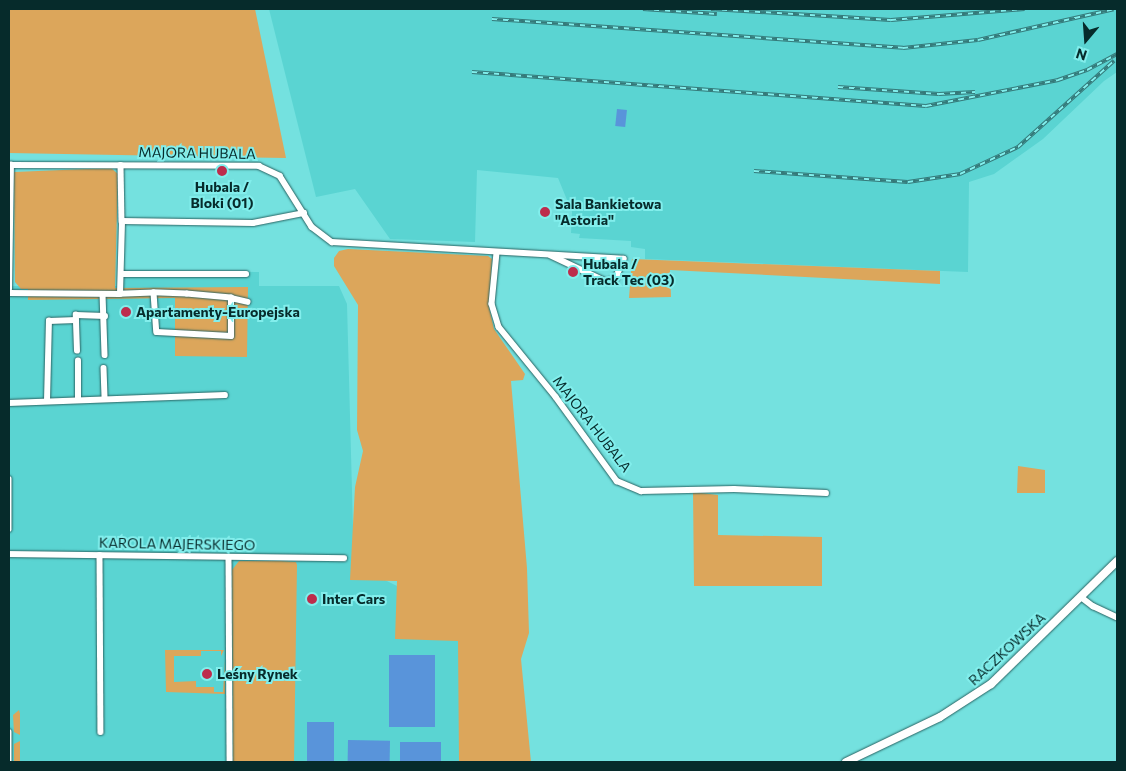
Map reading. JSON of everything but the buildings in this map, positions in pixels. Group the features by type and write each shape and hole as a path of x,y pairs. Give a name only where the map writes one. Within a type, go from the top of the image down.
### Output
{"main road":[{"name":"RACZKOWSKA","path":"846,762 909,734 974,697 1009,668 1117,561"}],"street":[{"name":"MAJORA HUBALA","path":"10,165 267,168 286,181 317,234 332,242 624,259 616,279 606,282 551,256"},
{"path":"10,165 9,291 103,294 154,293 231,298 248,302"},
{"path":"120,294 121,165"},
{"path":"122,221 253,223 304,213"},
{"name":"MAJORA HUBALA","path":"497,252 492,304 499,327 556,397 617,480 641,491 734,489 826,493"},
{"path":"120,274 246,274"},
{"path":"154,293 155,329 162,334 231,336 231,298"},
{"path":"103,294 105,355"},
{"path":"76,351 76,315 105,316"},
{"path":"47,401 49,321 76,320"},
{"path":"78,360 78,400"},
{"path":"104,368 105,399"},
{"path":"9,403 225,395"},
{"path":"9,479 9,529"},
{"name":"KAROLA MAJERSKIEGO","path":"9,554 344,558"},
{"path":"100,555 101,732"},
{"path":"229,557 230,762"},
{"path":"1081,597 1093,606 1117,617"},
{"path":"9,732 9,762"}],"shaded area":[{"path":"9,9 255,9 286,158 9,153"},
{"path":"269,9 1117,9 1117,72 1104,81 1043,139 994,174 969,182 968,272 645,259 645,249 631,247 631,241 579,238 580,234 571,233 572,212 558,178 477,170 475,242 390,239 355,189 316,197"},
{"path":"617,109 627,110 625,127 615,126"},
{"path":"111,168 118,174 115,288 248,287 247,357 175,356 175,298 28,300 28,289 21,289 15,282 14,172"},
{"path":"348,249 488,256 492,259 489,307 494,329 525,374 523,380 511,381 527,568 529,633 521,659 531,762 459,762 458,641 395,639 397,581 350,580 355,487 363,451 357,430 358,305 334,266 334,258 339,251"},
{"path":"632,259 940,271 940,284 670,270 671,297 629,298"},
{"path":"122,270 259,272 259,286 339,286 347,304 354,565 477,625 484,762 9,762 9,286 122,286"},
{"path":"1018,466 1045,470 1045,493 1017,493"},
{"path":"693,492 718,495 718,535 822,537 822,586 694,586"},
{"path":"239,561 296,562 297,565 294,762 233,762 232,570"},
{"path":"165,650 224,650 221,656 221,651 201,651 201,656 174,656 174,682 196,681 196,687 214,687 214,692 223,692 225,661 225,694 166,692"},
{"path":"389,655 435,655 435,727 389,727"},
{"path":"19,710 20,735 14,732 13,715"},
{"path":"307,722 334,722 334,762 307,762"},
{"path":"348,740 390,741 390,762 348,762"},
{"path":"20,741 20,762 14,762 14,744"},
{"path":"400,742 441,742 441,762 400,762"}],"railway":[{"path":"643,9 717,14"},
{"path":"711,9 891,20 1025,9"},
{"path":"492,19 903,48 978,40 1114,9"},
{"path":"472,72 926,106 1058,80 1087,70 1117,54"},
{"path":"754,171 908,182 960,174 1018,147 1114,61"},
{"path":"838,87 939,94 975,92"}],"place":[{"name":"Hubala / Bloki (01)","path":"222,171"},
{"name":"Sala Bankietowa \"Astoria\"","path":"545,212"},
{"name":"Hubala / Track Tec (03)","path":"573,272"},
{"name":"Apartamenty-Europejska","path":"126,312"},
{"name":"Inter Cars","path":"312,599"},
{"name":"Leśny Rynek","path":"207,674"}]}
